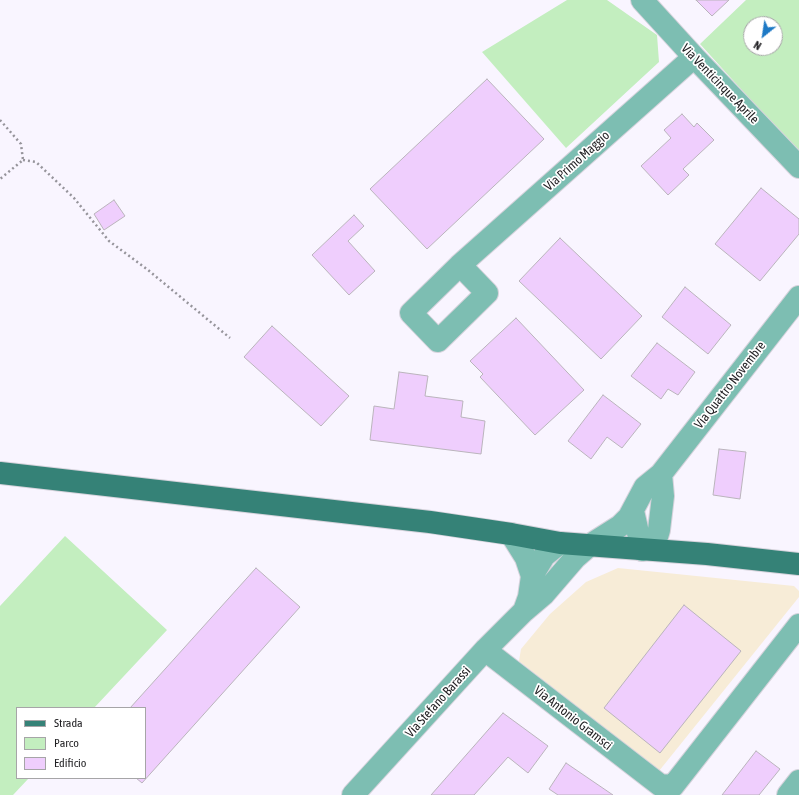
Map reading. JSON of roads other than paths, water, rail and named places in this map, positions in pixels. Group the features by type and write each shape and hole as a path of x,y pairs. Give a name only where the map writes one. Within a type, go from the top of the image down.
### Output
{"main road":[{"path":"0,473 430,522 560,543 707,554 799,564"}],"street":[{"name":"Via Venticinque Aprile","path":"642,0 799,167"},
{"name":"Via Primo Maggio","path":"460,265 694,57"},
{"name":"Via Quattro Novembre","path":"590,545 620,526 629,517 645,487 661,474 799,297"},
{"path":"633,510 642,550 656,540 659,530 663,496 661,474"},
{"path":"659,530 682,546 707,554"},
{"name":"Via Stefano Barassi","path":"511,534 526,558 532,576"},
{"path":"556,579 560,543"},
{"name":"Via Stefano Barassi","path":"524,611 529,597 532,576 544,556 560,543"},
{"name":"Via Stefano Barassi","path":"353,795 486,650 524,611 544,594 575,558 590,545"},
{"name":"Via Antonio Gramsci","path":"486,650 664,790 673,786 799,624"},
{"path":"788,795 799,781"}]}
